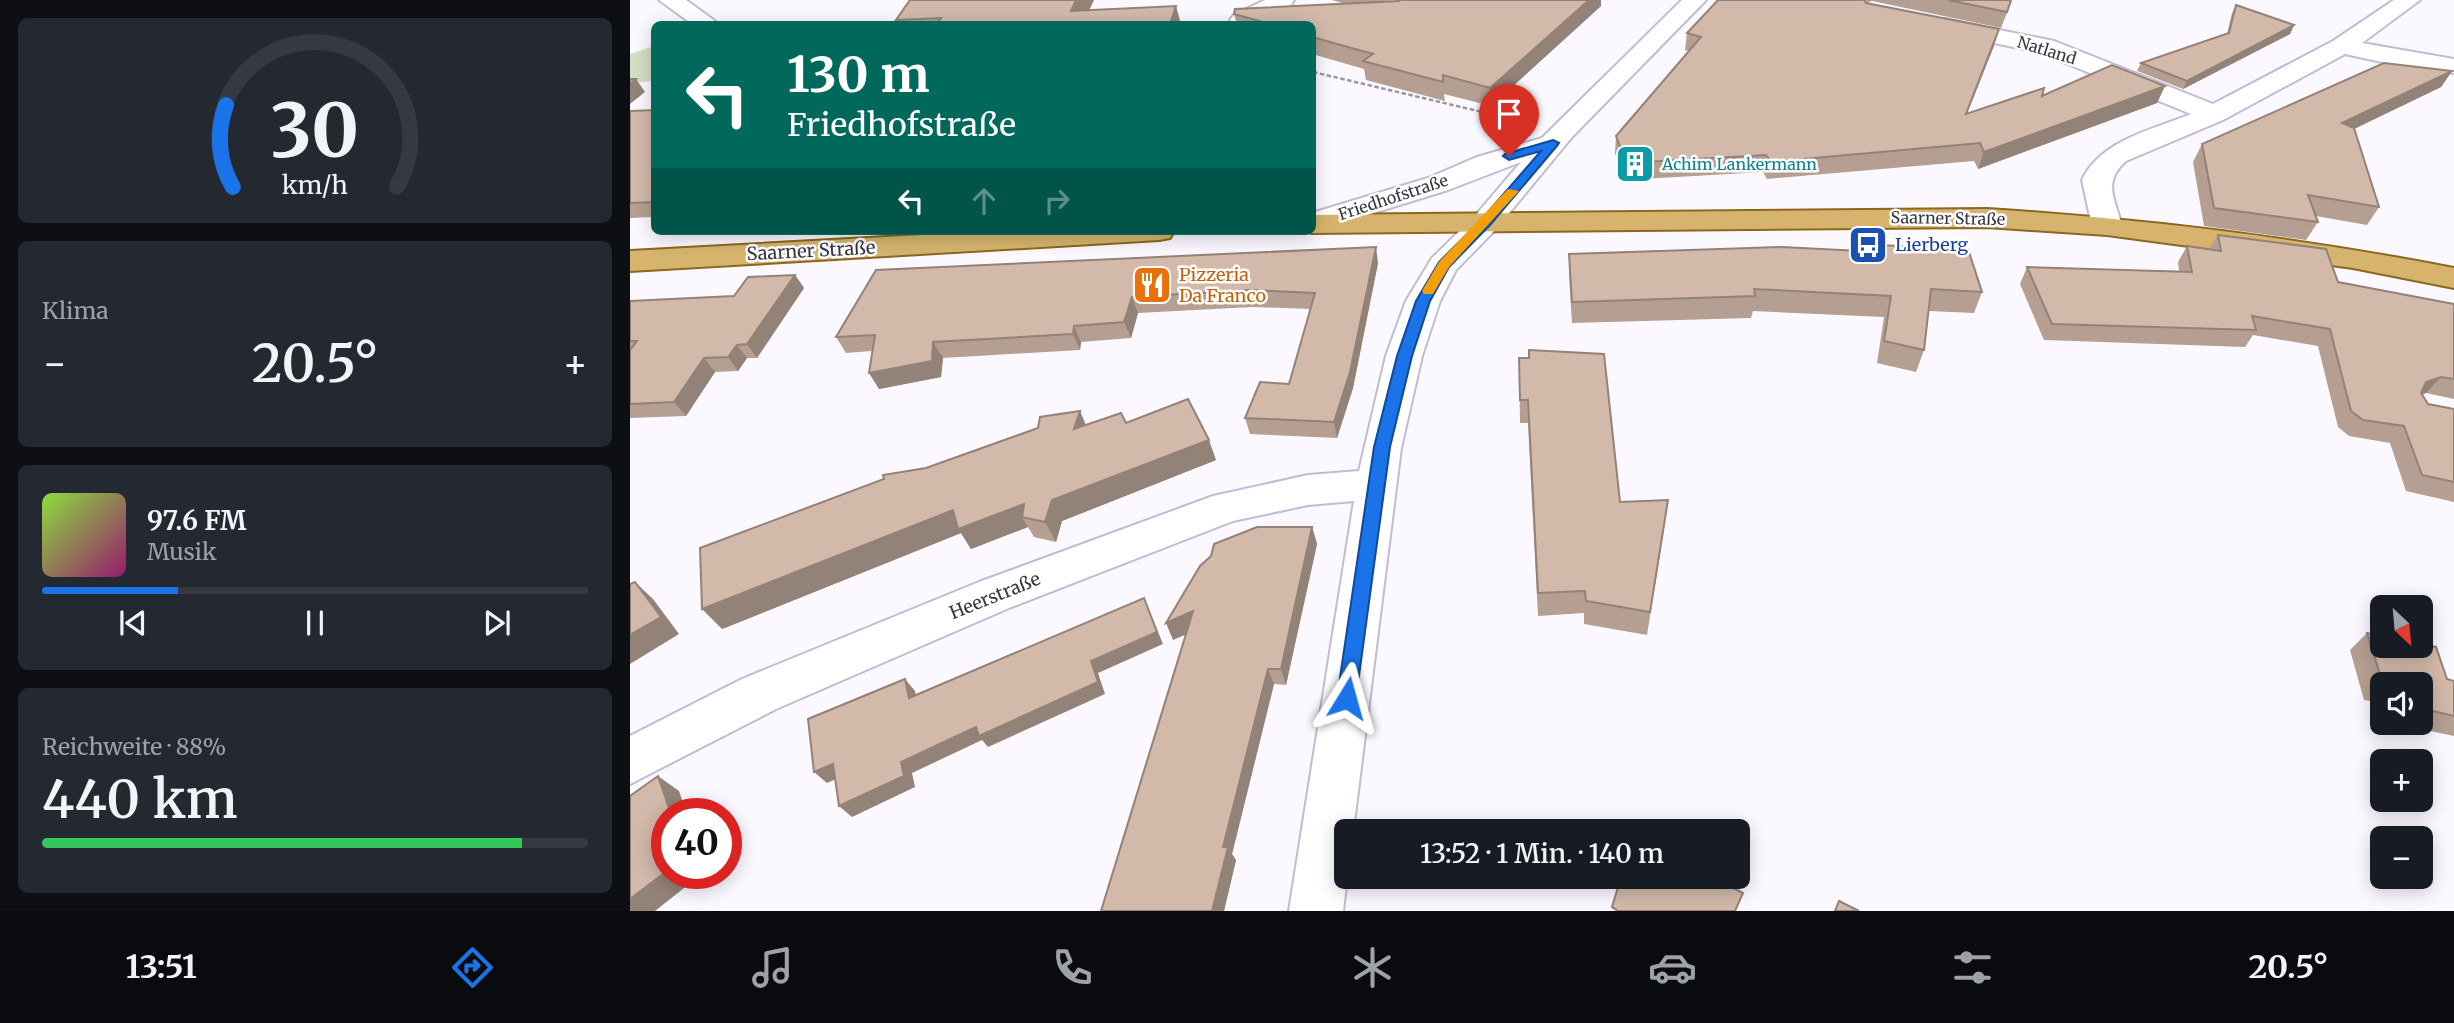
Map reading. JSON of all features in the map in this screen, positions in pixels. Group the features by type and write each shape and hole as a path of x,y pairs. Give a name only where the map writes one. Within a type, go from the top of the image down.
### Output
{"main road":[{"name":"Saarner Straße","path":"1316,224 1987,218 2107,226 2353,258 2454,278"},
{"name":"Saarner Straße","path":"630,261 1088,235"}],"street":[{"path":"670,0 702,21"},
{"path":"1242,20 1283,0"},
{"name":"Friedhofstraße","path":"1316,911 1382,447 1398,382 1423,301 1443,265 1485,223 1558,137 1695,0"},
{"path":"2107,226 2096,180 2102,167 2116,155 2214,114 2342,46 2409,0"},
{"name":"Natland","path":"1920,21 2045,46 2214,114"},
{"path":"2342,46 2405,60 2454,66"},
{"name":"Friedhofstraße","path":"1316,223 1438,184 1558,137"},
{"name":"Heerstraße","path":"630,761 759,694 994,596 1227,507 1308,490 1377,484"}],"path":[{"path":"1316,73 1558,137"}],"green space":[{"path":"651,47 651,81 630,83 630,54"}],"building":[{"path":"910,0 1076,0 1071,11 1176,6 1171,21 939,21 941,18 896,20"},
{"path":"1395,0 1589,0 1490,88 1443,75 1443,82 1363,61 1373,54 1316,38 1316,21 1259,21 1234,14 1235,9 1400,1"},
{"path":"1718,0 1864,0 1866,3 1999,29 1966,114 2044,88 2042,96 2112,65 2165,86 1984,152 1980,143 1771,162 1766,155 1626,163 1616,136 1701,37 1687,33"},
{"path":"1948,0 2011,0 2007,12"},
{"path":"2236,5 2294,25 2187,81 2141,63 2229,33"},
{"path":"2384,63 2452,71 2342,123 2354,128 2379,207 2308,195 2318,222 2214,208 2202,144"},
{"path":"651,110 651,202 630,203 630,111"},
{"path":"2218,235 2326,249 2338,282 2454,304 2454,379 2441,377 2426,382 2421,393 2428,404 2454,409 2454,482 2422,475 2404,426 2363,420 2351,411 2330,329 2252,316 2256,330 2052,324 2027,267 2192,272 2187,246 2221,251"},
{"path":"1879,245 1968,249 1982,292 1931,289 1924,350 1884,341 1891,296 1754,289 1755,296 1572,302 1569,254 1782,247 1880,252"},
{"path":"1376,247 1350,372 1334,422 1245,418 1260,382 1289,384 1315,293 1248,290 1132,297 1124,322 1074,326 1073,334 933,342 932,361 869,373 875,335 836,337 876,270"},
{"path":"795,275 747,344 737,345 728,357 704,358 674,402 630,404 630,350 637,341 630,341 630,301 734,296 748,277"},
{"path":"1529,350 1604,354 1620,502 1668,500 1650,612 1586,601 1585,591 1538,593 1528,400 1520,400 1519,358 1529,358"},
{"path":"1188,399 1209,440 1052,500 1045,522 1022,517 1024,504 958,529 953,510 702,609 700,548 884,479 883,475 926,468 1038,428 1040,417 1080,411 1074,429 1121,413 1126,423"},
{"path":"1257,527 1312,527 1281,669 1268,669 1223,847 1228,847 1212,911 1101,911 1193,611 1166,623 1200,566 1211,556 1214,544"},
{"path":"635,582 661,617 630,635 630,584"},
{"path":"1144,598 1157,632 1091,661 1098,682 979,736 976,727 901,762 904,776 839,806 833,764 814,772 808,719 905,679 909,698"},
{"path":"2433,646 2436,647 2447,679 2454,681 2454,716 2433,711 2433,672 2379,672 2375,658 2433,658"},
{"path":"658,776 666,798 651,798 651,883 630,899 630,796"},
{"path":"1617,889 1735,889 1743,893 1735,911 1618,911 1612,907"},
{"path":"1839,901 1859,911 1835,911"}],"slow traffic":[{"path":"1428,291 1443,265 1513,191"}],"place":[{"name":"Achim Lankermann","path":"1635,164"},
{"name":"Lierberg","path":"1868,245"},
{"name":"Pizzeria Da Franco","path":"1152,285"}],"route":[{"path":"1347,698 1382,447 1405,356 1423,301 1443,265 1485,223 1553,143 1509,156"}]}
